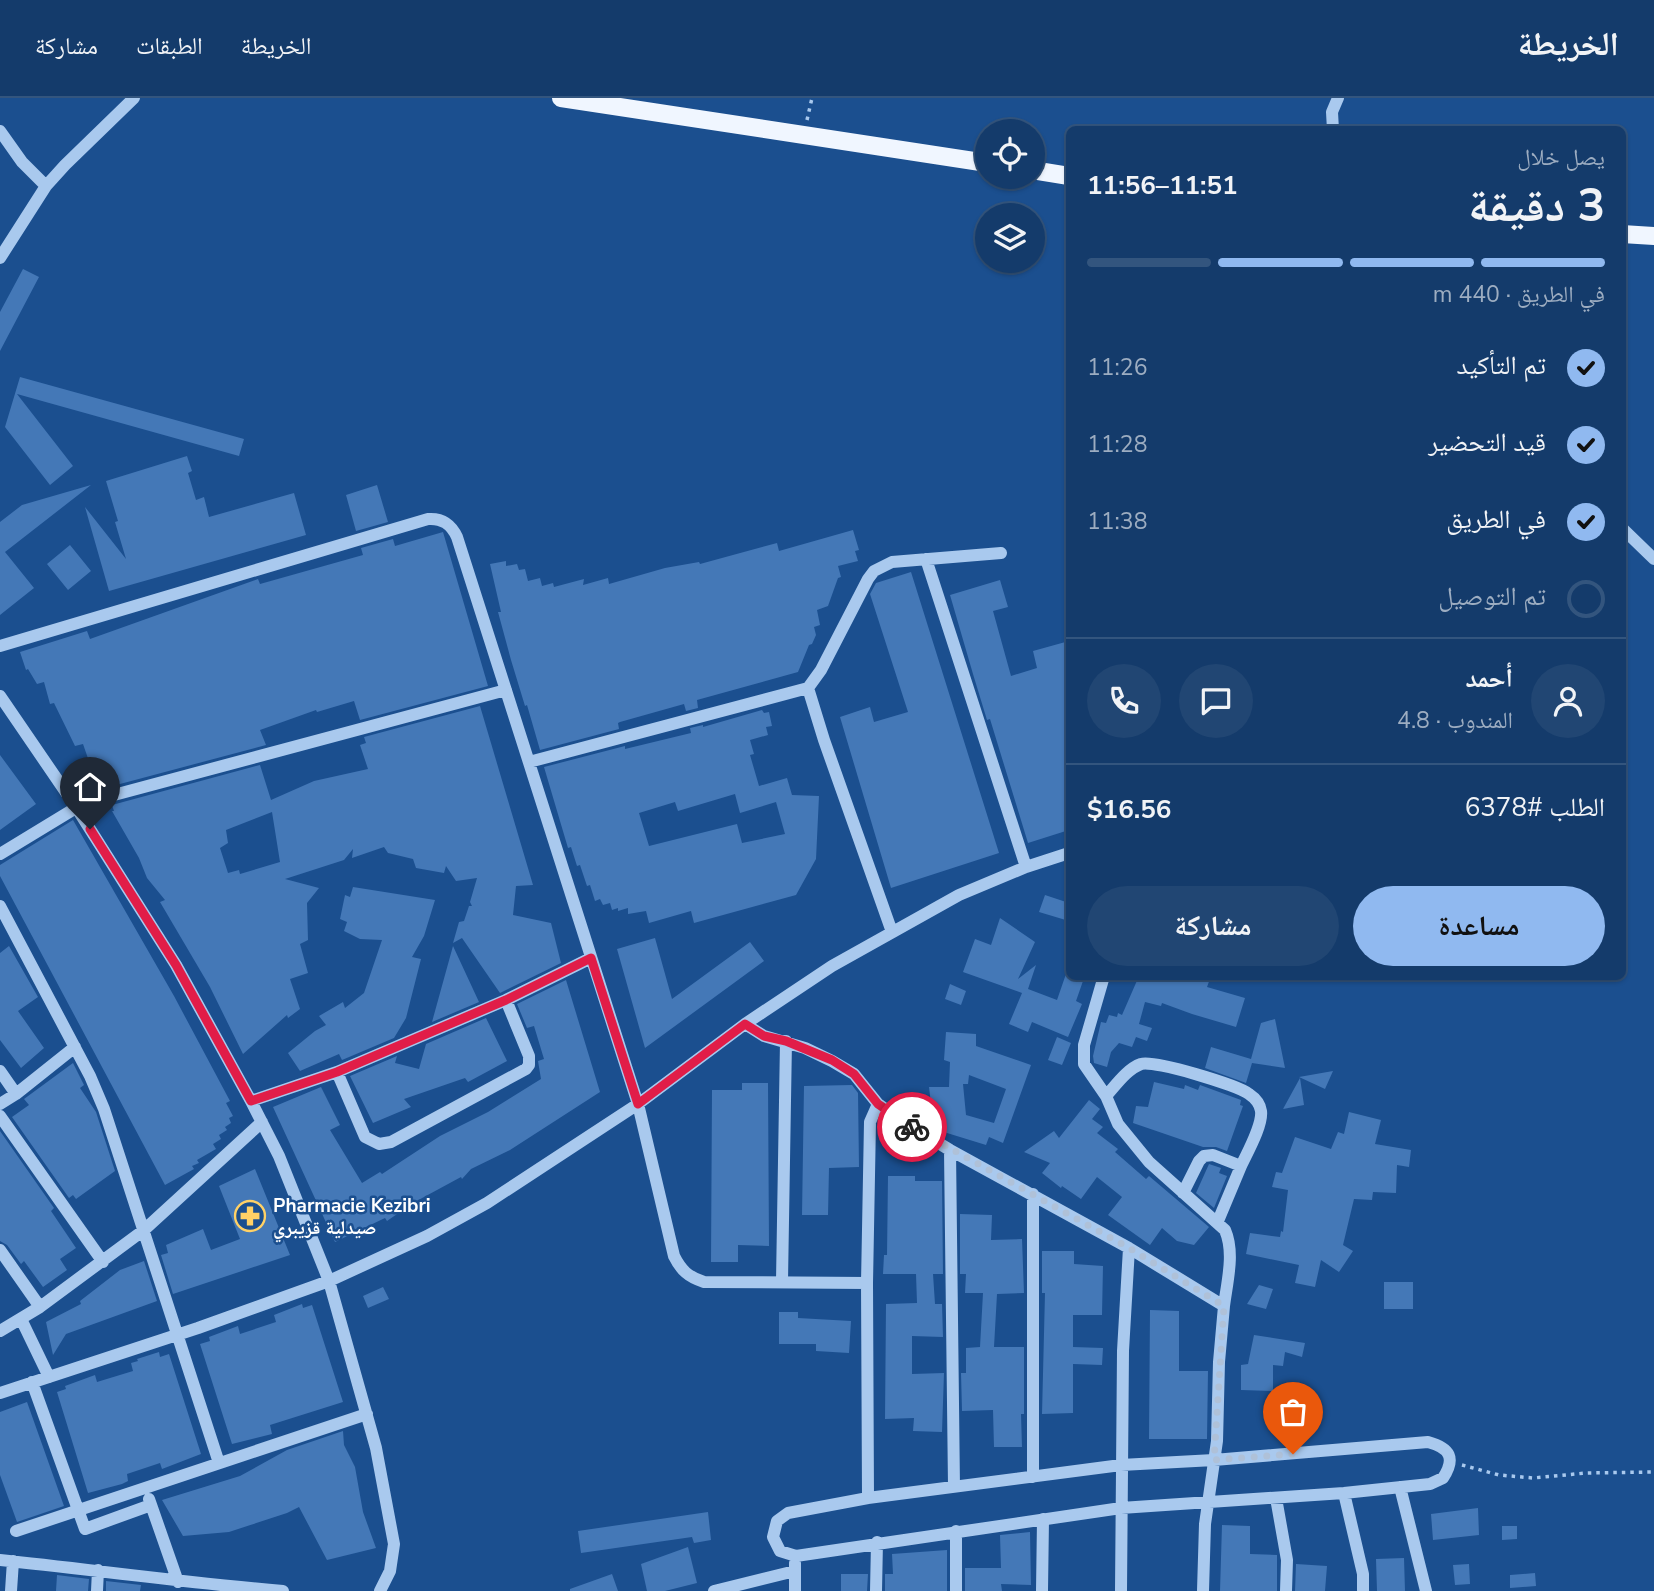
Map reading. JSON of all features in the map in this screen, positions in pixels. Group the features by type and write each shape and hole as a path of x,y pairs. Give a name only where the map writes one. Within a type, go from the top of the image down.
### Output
{"main road":[{"path":"561,98 975,161"},
{"path":"1045,172 1066,176"},
{"path":"1626,234 1654,236"}],"street":[{"path":"0,258 46,187 134,98"},
{"path":"1333,126 1332,112 1338,98"},
{"path":"0,131 22,162 46,187"},
{"path":"0,646 435,519 449,525 457,537 638,1104 674,1256 680,1268 686,1275 704,1282 867,1283"},
{"path":"1626,532 1654,559"},
{"path":"529,762 808,688 821,670 874,571 892,562 1001,553"},
{"path":"926,559 1026,867"},
{"path":"808,688 892,932"},
{"path":"0,854 76,807 506,690"},
{"path":"0,696 76,807 176,965 279,1156 330,1281 376,1448 394,1544 390,1571 380,1591"},
{"path":"0,1393 330,1281 373,1262 487,1203 638,1104 745,1024 832,966 959,895 1026,867 1066,854"},
{"path":"0,906 75,1047 104,1109 219,1463"},
{"path":"251,1101 337,1072 506,1000 591,958"},
{"path":"1103,980 1083,1056 1088,1072 1105,1096 1118,1124 1132,1142 1149,1162 1218,1221 1230,1240 1214,1460 1205,1524 1203,1591"},
{"path":"337,1072 365,1137 379,1144 391,1142 526,1069 529,1056 506,1000"},
{"path":"745,1024 764,1036 786,1041 832,1060 854,1074 878,1104 950,1150 1129,1248 1224,1306"},
{"path":"782,1281 786,1041"},
{"path":"0,1104 75,1047"},
{"path":"1105,1096 1125,1075 1146,1063 1241,1089 1258,1102 1260,1120 1218,1221"},
{"path":"0,1071 16,1094"},
{"path":"868,1498 867,1283 870,1122 878,1104"},
{"path":"0,1116 103,1262"},
{"path":"0,1331 40,1307 145,1230 262,1122"},
{"path":"950,1150 954,1487"},
{"path":"1183,1193 1204,1156 1213,1156 1241,1167"},
{"path":"1033,1194 1033,1477"},
{"path":"1121,1591 1123,1350 1129,1248"},
{"path":"0,1250 40,1307"},
{"path":"21,1319 49,1377"},
{"path":"32,1382 85,1529 151,1505"},
{"path":"16,1531 366,1414"},
{"path":"1427,1443 1441,1446 1448,1452 1450,1461 1443,1478 1430,1484 1344,1493 1121,1508 796,1556 780,1551 775,1543 774,1528 782,1515 868,1498 1033,1477 1121,1465 1427,1443"},
{"path":"1401,1487 1426,1591"},
{"path":"146,1488 178,1582"},
{"path":"1344,1493 1363,1574 1363,1591"},
{"path":"1276,1498 1287,1560 1286,1591"},
{"path":"1042,1591 1043,1519"},
{"path":"956,1531 956,1591"},
{"path":"876,1591 877,1542"},
{"path":"794,1591 796,1556"},
{"path":"11,1591 6,1561 98,1570 178,1582 283,1591"},
{"path":"97,1591 98,1570"},
{"path":"714,1591 795,1571"}],"path":[{"path":"805,134 812,98"},
{"path":"1450,1461 1499,1475 1533,1478 1586,1473 1654,1472"}],"building":[{"path":"23,269 39,277 0,351 0,312"},
{"path":"20,377 244,439 239,456 17,394 73,466 50,485 5,427"},
{"path":"187,456 192,471 188,473 196,500 204,497 209,517 294,493 306,535 109,591 85,507 126,559 106,481"},
{"path":"91,485 5,552 34,588 0,615 0,522 22,505"},
{"path":"377,485 388,522 356,531 346,495"},
{"path":"853,530 859,550 855,551 858,561 838,566 841,577 838,578 828,606 817,610 820,625 814,627 816,635 798,672 697,700 698,708 686,711 684,704 620,722 619,729 540,750 498,612 501,612 490,564 506,561 506,566 517,564 519,570 525,569 528,581 540,578 542,586 553,583 554,587 584,579 583,585 608,578 609,584 665,568 699,562 700,564 777,543 779,551"},
{"path":"443,532 488,686 360,720 354,701 317,712 316,710 260,730 266,745 105,788 97,768 92,770 83,744 75,746 54,703 50,704 44,682 37,684 28,669 26,670 20,652 87,631 90,639 258,579 260,584 363,555 361,548 393,539 395,546"},
{"path":"70,545 91,571 68,590 47,564"},
{"path":"911,572 999,853 891,888 840,717 870,707 874,722 908,712 870,594 876,583"},
{"path":"1000,580 1008,607 993,611 1011,676 1037,668 1033,651 1066,642 1066,831 1028,843 990,719 987,720 950,595"},
{"path":"480,706 533,885 516,886 513,915 551,923 561,963 500,993 462,938 453,943 459,922 464,921 469,906 472,906 470,902 477,878 456,881 446,866 444,873 416,868 413,859 388,853 384,847 352,858 353,849 344,860 285,879 319,888 307,903 308,940 300,944 308,973 290,979 300,1009 288,1018 287,1015 243,1054 210,987 160,902 165,900 147,878 139,858 112,811 112,805 260,765 271,800 314,781 368,769 360,745 366,743 364,737","holes":["272,812 280,862 240,874 239,870 228,873 220,848 228,843 226,830"]},
{"path":"762,710 764,713 769,712 772,726 766,727 768,735 750,740 754,754 750,755 759,786 787,778 792,795 819,796 816,859 796,895 694,923 691,911 649,923 646,911 628,914 628,908 612,910 610,903 603,905 600,899 595,901 580,865 577,866 571,847 568,848 544,767 625,746 625,749 691,733 690,728 703,727","holes":["735,794 740,813 776,802 785,834 742,843 737,824 649,846 639,813 675,802 678,811"]},
{"path":"0,755 36,804 0,830"},
{"path":"73,820 174,996 230,1101 226,1103 233,1116 229,1118 231,1123 225,1127 227,1130 219,1135 221,1139 213,1144 216,1149 197,1160 199,1163 192,1166 194,1169 165,1185 0,876 0,865"},
{"path":"353,887 435,900 424,936 412,957 421,959 406,1018 394,1038 342,1060 339,1054 300,1071 288,1053 326,1025 319,1016 343,1002 345,1008 364,993 382,940 360,939 344,931 347,922 340,919 345,895 350,897"},
{"path":"1045,895 1066,902 1066,920 1039,912"},
{"path":"1000,918 1035,942 1018,979 1036,965 1028,989 1057,1000 1066,974 1066,980 1083,981 1076,1001 1082,1004 1068,1037 1032,1022 1028,1032 1009,1024 1022,993 963,972 975,939 991,945"},
{"path":"655,938 672,999 750,942 764,961 645,1048 617,949"},
{"path":"9,946 38,997 18,1011 44,1048 21,1068 0,1040 0,953"},
{"path":"453,946 479,1002 432,1022"},
{"path":"566,980 600,1092 510,1150 471,1169 462,1179 461,1177 413,1203 387,1221 385,1218 335,1242 273,1107 321,1087 340,1125 330,1130 362,1183 380,1172 382,1174 440,1136 488,1112 541,1079 538,1061 544,1059 534,1026 527,1028 517,1004"},
{"path":"1137,980 1210,980 1207,987 1245,998 1236,1027 1162,1003 1161,1006 1145,1002 1139,1024 1152,1028 1147,1041 1136,1037 1132,1047 1119,1043 1111,1052 1107,1067 1094,1063 1093,1056 1101,1022 1106,1023 1109,1015 1122,1015"},
{"path":"950,984 966,991 961,1005 945,999"},
{"path":"486,1018 507,1061 468,1082 465,1078 404,1099 411,1107 373,1123 350,1076 397,1056 395,1063 419,1069 426,1044"},
{"path":"1275,1019 1285,1068 1252,1063 1246,1083 1205,1068 1211,1047 1251,1059 1261,1023"},
{"path":"946,1032 976,1034 976,1046 1031,1065 1003,1143 989,1137 986,1145 934,1129 929,1087 949,1087 950,1062 944,1060","holes":["969,1075 1006,1089 994,1123 966,1115 963,1084 968,1084"]},
{"path":"1057,1037 1071,1043 1062,1065 1048,1060"},
{"path":"73,1063 84,1085 80,1088 96,1112 115,1171 76,1199 73,1195 69,1198 12,1117 29,1105 24,1099"},
{"path":"1333,1071 1325,1089 1299,1077"},
{"path":"1300,1078 1304,1105 1283,1109"},
{"path":"1154,1082 1184,1089 1185,1085 1198,1090 1200,1085 1241,1100 1240,1105 1243,1106 1227,1151 1216,1147 1203,1147 1133,1123 1136,1106 1148,1107"},
{"path":"742,1083 768,1083 769,1246 738,1245 738,1262 711,1262 712,1090 742,1090"},
{"path":"852,1085 858,1093 859,1167 829,1168 828,1215 802,1215 804,1086"},
{"path":"1089,1100 1100,1109 1092,1119 1103,1127 1097,1133 1118,1149 1115,1152 1146,1179 1149,1176 1209,1227 1194,1245 1177,1241 1162,1228 1150,1245 1108,1215 1122,1197 1097,1177 1081,1199 1042,1173 1050,1163 1024,1152 1054,1131 1059,1138"},
{"path":"1349,1112 1381,1120 1375,1144 1411,1150 1409,1167 1397,1165 1396,1193 1373,1192 1372,1200 1354,1199 1343,1245 1353,1251 1339,1272 1321,1260 1315,1287 1295,1283 1299,1265 1246,1254 1250,1233 1280,1237 1281,1231 1283,1232 1288,1190 1272,1187 1276,1172 1282,1173 1295,1137 1331,1149 1338,1132 1344,1134"},
{"path":"0,1131 54,1208 51,1211 76,1248 60,1259 67,1270 43,1287 24,1261 21,1264 7,1245 0,1241"},
{"path":"1209,1164 1221,1168 1219,1173 1227,1176 1214,1208 1196,1193"},
{"path":"255,1169 290,1255 173,1294 161,1255 168,1253 166,1245 203,1229 211,1250 240,1239 219,1186"},
{"path":"888,1176 915,1176 915,1181 942,1181 943,1274 933,1274 935,1304 942,1304 943,1337 912,1336 912,1374 944,1373 942,1432 913,1431 914,1418 885,1419 886,1304 917,1303 916,1274 883,1274 884,1255 887,1255"},
{"path":"960,1214 992,1215 991,1240 1022,1239 1024,1293 997,1294 994,1347 1024,1347 1022,1447 994,1447 993,1410 962,1411 961,1373 966,1373 966,1348 980,1347 983,1293 965,1293 966,1274 960,1274"},
{"path":"1042,1251 1074,1251 1074,1264 1103,1266 1102,1315 1073,1315 1073,1347 1103,1348 1102,1365 1073,1364 1073,1413 1042,1414 1045,1293 1042,1293"},
{"path":"144,1261 157,1301 66,1334 53,1355 46,1322 81,1304 80,1301 120,1270"},
{"path":"1384,1282 1413,1282 1413,1309 1384,1309"},
{"path":"1259,1285 1273,1289 1266,1309 1247,1304"},
{"path":"383,1287 389,1299 368,1308 363,1296"},
{"path":"302,1304 303,1308 312,1305 343,1402 270,1425 272,1434 232,1444 200,1344 210,1341 209,1337 238,1326 240,1334 276,1322 274,1315"},
{"path":"1150,1310 1179,1311 1179,1371 1208,1371 1207,1439 1149,1439"},
{"path":"779,1312 798,1312 798,1318 851,1321 849,1353 816,1351 816,1344 779,1344"},
{"path":"1254,1335 1305,1343 1302,1357 1285,1352 1283,1366 1273,1365 1273,1391 1241,1390 1241,1365 1248,1364"},
{"path":"159,1352 160,1357 169,1354 201,1454 162,1469 160,1463 127,1474 128,1481 122,1484 88,1493 57,1392 66,1389 65,1386 95,1375 97,1382 133,1371 131,1363"},
{"path":"27,1402 64,1506 17,1522 0,1475 0,1412"},
{"path":"343,1431 344,1445 355,1467 363,1512 376,1548 327,1560 299,1507 229,1532 183,1536 162,1500 240,1476 287,1450"},
{"path":"1478,1508 1479,1535 1433,1540 1431,1514"},
{"path":"708,1512 711,1540 694,1543 692,1537 581,1553 578,1531"},
{"path":"1222,1525 1250,1526 1250,1554 1277,1555 1277,1591 1220,1591"},
{"path":"1502,1526 1517,1526 1517,1539 1502,1540"},
{"path":"1030,1532 1031,1585 1001,1584 1002,1591 965,1591 965,1568 1001,1568 1000,1535"},
{"path":"688,1547 697,1583 665,1591 647,1591 641,1564"},
{"path":"947,1550 947,1591 885,1591 885,1574 893,1574 892,1554"},
{"path":"1404,1558 1405,1591 1377,1591 1376,1559"},
{"path":"1296,1564 1327,1566 1325,1591 1295,1591"},
{"path":"1469,1564 1470,1584 1455,1585 1453,1565"},
{"path":"1535,1573 1536,1586 1510,1588 1510,1575"},
{"path":"612,1574 618,1591 570,1591 570,1589"},
{"path":"841,1574 868,1574 867,1591 841,1591"},
{"path":"57,1575 89,1579 88,1591 56,1591"},
{"path":"106,1581 141,1585 140,1591 106,1591"}],"way so far":[{"path":"912,1127 1129,1248 1224,1306 1214,1460 1293,1454"}],"place":[{"name":"Pharmacie Kezibri صيدلية قزيبري","path":"250,1216"}],"route":[{"path":"90,829 176,965 251,1101 337,1072 506,1000 591,958 638,1104 745,1024 756,1033 786,1041 832,1060 854,1074 878,1104 912,1127"}]}
